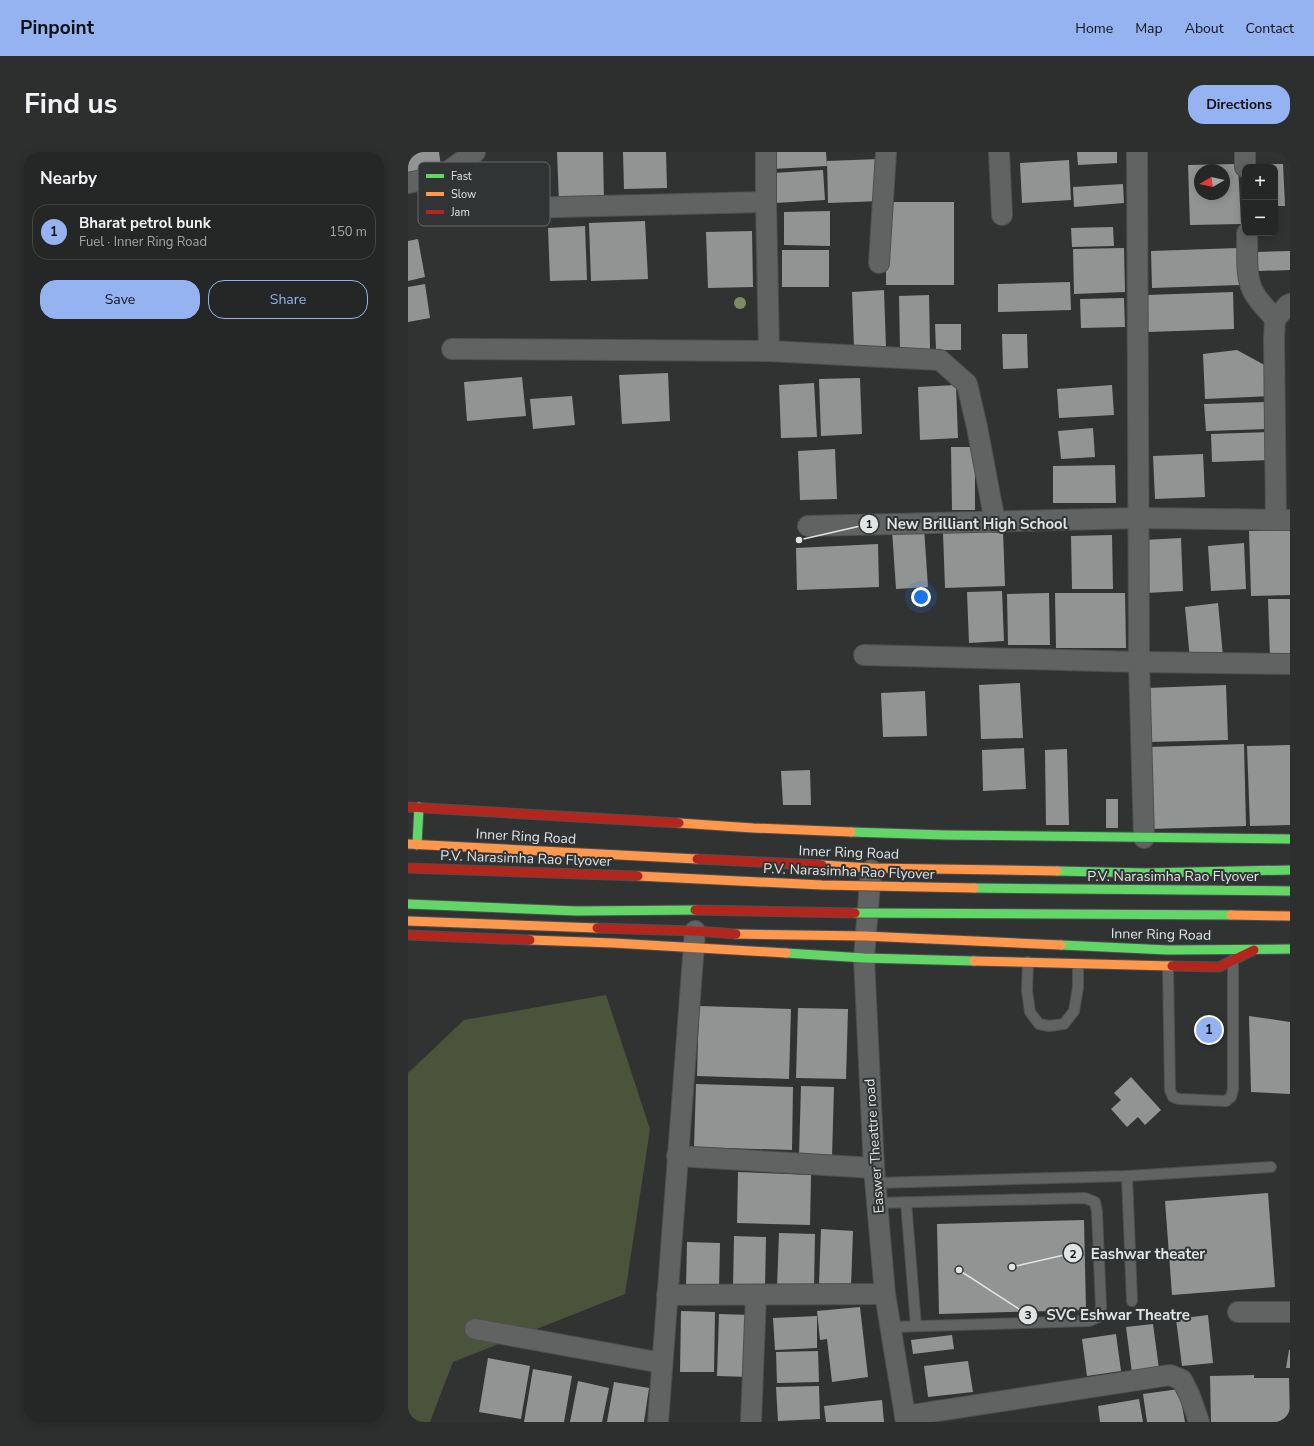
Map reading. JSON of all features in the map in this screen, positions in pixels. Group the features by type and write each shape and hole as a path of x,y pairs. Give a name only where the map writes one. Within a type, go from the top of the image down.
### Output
{"main road":[{"path":"408,807 753,828 945,835 1290,839"},
{"path":"413,844 419,807"},
{"name":"Inner Ring Road","path":"413,844 871,868 1145,873 1290,870"},
{"name":"P.V. Narasimha Rao Flyover","path":"408,868 579,873 822,885 941,888 1290,891"},
{"path":"408,904 577,911 703,910 837,913 952,912 1290,916"},
{"name":"Inner Ring Road","path":"408,921 694,939 737,934 865,936 1168,950 1290,949"},
{"path":"408,935 694,939 864,958 1219,967 1254,950"}],"street":[{"path":"461,162 475,152"},
{"path":"766,152 769,351"},
{"path":"879,263 886,152"},
{"path":"999,152 1002,215"},
{"path":"1137,152 1140,518 1139,662 1144,838"},
{"path":"1245,152 1245,164"},
{"path":"408,183 418,181"},
{"path":"550,207 766,202"},
{"path":"1247,236 1248,276 1252,289 1258,299 1275,319"},
{"path":"808,526 1140,518 1283,520 1274,339 1275,319 1290,304"},
{"path":"452,349 769,351 940,360 967,384 977,427 995,522"},
{"path":"864,655 1290,664"},
{"name":"Easwer Theattre road","path":"871,868 864,958 875,1175 885,1294 905,1419"},
{"path":"658,1422 694,939"},
{"path":"677,1156 875,1175"},
{"path":"667,1295 885,1294"},
{"path":"751,1422 756,1295"},
{"path":"1238,1312 1290,1312"},
{"path":"475,1329 662,1362"},
{"path":"905,1419 1170,1376 1182,1380 1190,1396 1199,1422"}],"lane":[{"path":"1168,966 1170,1090 1173,1097 1226,1101 1231,1097 1233,1089 1233,960"},
{"path":"1028,962 1027,991 1030,1012 1039,1024 1050,1026 1064,1024 1074,1011 1078,987 1078,964"},
{"path":"875,1175 1127,1176 1271,1167"},
{"path":"1127,1176 1132,1301"},
{"path":"877,1203 1085,1198 1094,1202 1096,1212 1100,1307 1099,1317 1089,1321 891,1327"},
{"path":"906,1202 916,1326"}],"green space":[{"path":"606,995 650,1129 625,1294 453,1362 430,1422 408,1422 408,1073 464,1020"}],"building":[{"path":"408,152 439,152 440,162 418,162 418,170 408,172"},
{"path":"557,152 603,152 604,202 559,203"},
{"path":"623,152 666,152 667,188 624,189"},
{"path":"771,152 826,152 827,166 772,169"},
{"path":"1077,152 1117,152 1117,163 1078,165"},
{"path":"879,159 881,201 828,203 827,161"},
{"path":"1069,160 1071,200 1022,203 1020,163"},
{"path":"1230,164 1238,164 1241,224 1190,225 1188,165 1194,165 1194,200 1230,200"},
{"path":"1278,164 1283,164 1285,206 1278,206"},
{"path":"823,170 825,200 775,203 773,173"},
{"path":"1123,184 1124,203 1074,207 1073,187"},
{"path":"886,202 954,202 954,285 886,285"},
{"path":"830,211 830,246 784,245 784,212"},
{"path":"645,221 648,279 591,281 589,223"},
{"path":"585,226 587,280 550,281 548,228"},
{"path":"1113,227 1114,246 1072,247 1071,228"},
{"path":"752,231 753,287 708,288 706,232"},
{"path":"418,239 425,277 408,281 408,241"},
{"path":"1124,248 1125,292 1074,294 1073,249"},
{"path":"1238,248 1239,285 1152,288 1151,251"},
{"path":"782,250 829,250 829,287 782,287"},
{"path":"1290,251 1290,270 1258,271 1257,252"},
{"path":"1070,282 1071,310 998,312 998,284"},
{"path":"425,284 430,318 408,322 408,287"},
{"path":"884,290 886,348 854,349 852,292"},
{"path":"1233,292 1234,329 1148,332 1147,295"},
{"path":"929,295 930,349 900,349 899,296"},
{"path":"1124,298 1125,327 1081,328 1080,299"},
{"path":"935,324 961,324 961,350 936,350"},
{"path":"1002,334 1027,334 1028,368 1003,369"},
{"path":"1237,350 1270,368 1273,396 1205,399 1203,354"},
{"path":"668,373 670,421 622,424 619,375"},
{"path":"522,377 526,416 467,421 464,382"},
{"path":"860,378 862,434 821,436 819,379"},
{"path":"814,383 817,437 781,438 779,385"},
{"path":"956,385 958,438 920,440 918,387"},
{"path":"1112,385 1114,415 1059,418 1057,389"},
{"path":"572,396 575,425 533,429 530,399"},
{"path":"1267,402 1268,429 1206,431 1204,404"},
{"path":"1093,428 1095,457 1061,459 1058,431"},
{"path":"1271,432 1272,460 1212,462 1211,434"},
{"path":"951,447 975,447 975,510 952,510"},
{"path":"835,449 837,499 800,500 798,451"},
{"path":"1203,454 1205,497 1155,499 1153,456"},
{"path":"1115,465 1116,503 1053,503 1053,466"},
{"path":"924,528 928,587 896,589 892,530"},
{"path":"1290,530 1290,595 1251,596 1249,531"},
{"path":"1003,531 1005,586 945,588 943,533"},
{"path":"1112,535 1113,589 1072,589 1071,536"},
{"path":"1181,538 1183,591 1146,593 1144,540"},
{"path":"1244,543 1246,589 1211,591 1208,546"},
{"path":"878,544 879,587 797,590 796,548"},
{"path":"1002,591 1004,641 969,643 967,592"},
{"path":"1049,593 1050,645 1008,645 1007,594"},
{"path":"1055,593 1125,593 1126,648 1056,648"},
{"path":"1268,599 1290,599 1290,657 1270,658"},
{"path":"1218,603 1223,656 1190,659 1185,607"},
{"path":"1020,683 1023,738 981,739 979,685"},
{"path":"1226,685 1228,740 1149,742 1147,688"},
{"path":"925,691 927,736 883,737 881,693"},
{"path":"1244,744 1246,826 1150,829 1148,747"},
{"path":"1290,745 1290,825 1250,826 1247,746"},
{"path":"1024,748 1026,789 983,791 982,750"},
{"path":"1067,749 1069,825 1046,825 1045,750"},
{"path":"810,770 811,805 783,805 781,771"},
{"path":"1106,799 1118,799 1118,828 1106,828"},
{"path":"699,1006 791,1009 789,1079 697,1076"},
{"path":"798,1008 848,1009 846,1079 796,1078"},
{"path":"1249,1016 1290,1022 1290,1094 1251,1092"},
{"path":"1131,1077 1161,1110 1145,1125 1138,1117 1127,1127 1111,1109 1121,1100 1114,1093"},
{"path":"696,1084 793,1087 792,1150 694,1147"},
{"path":"801,1086 834,1087 832,1157 799,1156"},
{"path":"738,1172 811,1175 810,1225 737,1223"},
{"path":"1268,1193 1275,1287 1172,1295 1165,1201"},
{"path":"1084,1220 1086,1310 939,1314 937,1224"},
{"path":"821,1229 853,1231 851,1286 819,1285"},
{"path":"779,1233 815,1234 814,1288 777,1287"},
{"path":"734,1236 766,1237 765,1288 733,1288"},
{"path":"687,1242 720,1243 719,1289 686,1288"},
{"path":"860,1307 868,1377 832,1382 827,1339 820,1340 817,1311"},
{"path":"681,1311 715,1312 714,1372 680,1372"},
{"path":"719,1314 752,1315 750,1377 717,1376"},
{"path":"1208,1315 1213,1363 1182,1366 1176,1319"},
{"path":"817,1316 817,1348 775,1350 773,1318"},
{"path":"1153,1324 1159,1369 1132,1373 1126,1327"},
{"path":"1116,1334 1121,1371 1087,1376 1082,1339"},
{"path":"952,1335 954,1349 913,1354 911,1340"},
{"path":"1289,1350 1290,1368 1286,1368"},
{"path":"818,1351 819,1382 777,1383 776,1352"},
{"path":"488,1358 530,1366 521,1419 479,1412"},
{"path":"968,1361 973,1392 928,1397 924,1366"},
{"path":"533,1369 572,1376 564,1422 524,1422"},
{"path":"1254,1375 1254,1378 1289,1378 1290,1422 1211,1422 1210,1376"},
{"path":"578,1381 609,1388 602,1422 570,1422"},
{"path":"614,1382 649,1388 644,1422 607,1422"},
{"path":"819,1386 820,1419 778,1421 776,1387"},
{"path":"1179,1389 1185,1422 1147,1422 1143,1394"},
{"path":"1139,1399 1143,1422 1100,1422 1098,1406"},
{"path":"882,1400 884,1422 826,1422 824,1406"}],"traffic: fast":[{"path":"417,845 419,807"},
{"path":"851,832 945,835 1290,839"},
{"path":"1057,871 1145,873 1290,870"},
{"path":"974,888 1290,891"},
{"path":"408,904 577,911 695,910"},
{"path":"855,913 1231,915"},
{"path":"1061,945 1168,950 1290,949"},
{"path":"786,953 864,958 974,961"}],"traffic: slow":[{"path":"679,823 851,832"},
{"path":"408,844 697,859"},
{"path":"822,865 871,868 1057,871"},
{"path":"638,876 822,885 974,888"},
{"path":"1231,915 1290,916"},
{"path":"408,921 597,928"},
{"path":"736,934 865,936 1061,945"},
{"path":"530,940 613,943 786,953"},
{"path":"974,961 1172,966"}],"traffic: jam":[{"path":"408,807 679,823"},
{"path":"697,859 822,865"},
{"path":"408,868 638,876"},
{"path":"695,910 855,913"},
{"path":"597,928 695,931 736,934"},
{"path":"408,935 530,940"},
{"path":"1172,966 1219,967 1254,950"}],"place":[{"name":"New Brilliant High School","path":"799,540"},
{"name":"Bharat petrol bunk","path":"1209,1030"},
{"name":"Eashwar theater","path":"1012,1267"},
{"name":"SVC Eshwar Theatre","path":"959,1270"}]}
